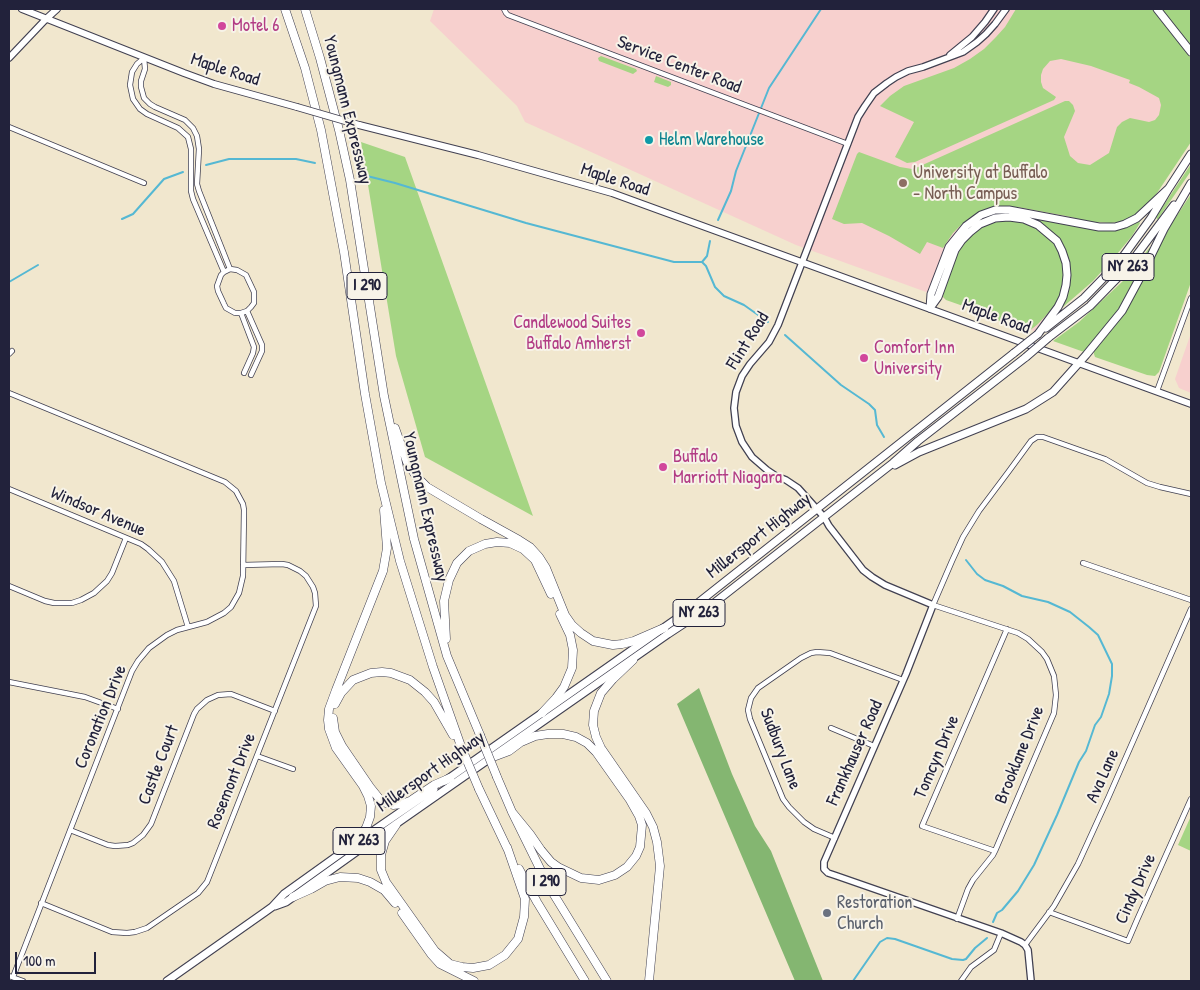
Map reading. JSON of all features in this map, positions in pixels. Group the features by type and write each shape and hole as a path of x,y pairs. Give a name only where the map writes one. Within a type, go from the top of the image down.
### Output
{"highway":[{"name":"Youngmann Expressway","path":"285,9 305,68 321,130 344,252 365,394 381,483 400,561 433,667 478,789 537,902 585,981"},
{"name":"Youngmann Expressway","path":"305,9 322,67 350,180 384,396 414,539 448,656 512,812 548,885 607,981"},
{"path":"384,396 407,462 416,476 428,488 530,547 546,568 565,615 581,633 593,641 613,645 634,641 664,628"},
{"path":"351,846 366,828 371,806 363,786 336,748 329,729 328,720 329,709 386,559 387,548 381,483"},
{"path":"448,656 444,601 449,580 457,563 469,551 485,544 497,542 510,543 523,549 535,560 538,566 570,635 572,650 572,668 568,680 556,698 542,713"},
{"path":"632,660 601,694 594,711 593,725 600,748 646,813 653,827 657,842 660,866 649,981"},
{"path":"450,778 402,804 393,805 382,802 342,746 335,732 333,717 337,701 346,686 362,676 382,672 402,676 417,684 434,702 462,749"},
{"path":"493,757 509,751 535,736 548,734 563,734 587,743 596,752 639,816 642,825 640,847 636,856 627,867 615,875 599,880 581,878 558,868 551,862 512,812"},
{"path":"396,825 385,841 381,855 381,870 386,882 435,951 450,964 462,968 490,966 505,956 518,939 524,917 525,899 507,847"},
{"path":"293,897 325,881 340,877 358,878 370,882 384,890 391,897 440,964 474,981"}],"main road":[{"name":"Maple Road","path":"22,9 214,84 612,193 1191,404"},
{"path":"46,19 57,9"},
{"path":"1157,9 1191,52"},
{"name":"Millersport Highway","path":"167,981 272,907 284,894 351,846 689,610 1084,298 1119,262 1151,218 1191,154"},
{"path":"879,474 919,452 1026,408 1053,392 1122,311 1164,229 1191,183"},
{"name":"Millersport Highway","path":"272,907 286,902 710,607 879,474 918,441 1090,306 1126,269 1191,183"},
{"path":"930,308 931,294 949,247 966,226 981,215 996,210 1009,210 1100,227 1115,227 1137,218 1169,188"},
{"path":"930,308 938,297 956,250 970,232 980,224 995,218 1024,219 1038,224 1057,241 1062,251 1066,269 1066,285 1063,297 1038,334"}],"street":[{"name":"Service Center Road","path":"504,9 508,15 848,144"},
{"name":"Flint Road","path":"944,59 972,37 986,22 994,9"},
{"name":"Flint Road","path":"934,605 895,590 863,570 818,509 798,488 767,470 752,457 742,442 736,426 734,414 736,392 742,376 766,347 774,334 858,117 874,93 886,83 908,71 962,52 977,42 996,24 1006,9"},
{"path":"9,58 46,19"},
{"path":"144,58 132,72 130,85 133,99 140,109 147,114 178,128 190,142 190,183 193,199 224,272"},
{"path":"144,58 145,69 141,81 144,98 150,104 185,120 198,136 197,184 230,269"},
{"path":"9,127 144,183"},
{"path":"191,163 198,164"},
{"path":"230,269 243,272 254,292 254,303 247,311 241,313 235,313 226,308 218,291 219,280 224,272 230,269"},
{"path":"1157,391 1191,298"},
{"path":"247,311 262,345 262,351 251,375"},
{"path":"241,313 254,347 244,373"},
{"name":"Coronation Drive","path":"9,392 225,482 240,497 244,510 244,565 242,585 236,600 224,613 207,622 167,635 158,641 143,654 132,671 11,976"},
{"name":"Frankhauser Road","path":"1025,945 1001,933 837,876 826,871 824,864 959,545 975,517 1031,441 1036,437 1043,437 1114,463 1147,483 1168,490 1191,494"},
{"name":"Windsor Avenue","path":"9,489 141,544 148,549 169,571 178,591 188,627"},
{"path":"9,586 54,603 72,603 81,600 94,593 107,581 126,538"},
{"path":"1083,563 1191,600"},
{"name":"Rosemont Drive","path":"41,903 112,932 135,932 147,928 198,893 207,882 316,606 315,593 310,581 300,571 282,564 244,565"},
{"name":"Brooklane Drive","path":"934,605 1018,633 1028,639 1047,659 1054,676 1056,694 1054,713 995,851 973,880 957,919"},
{"name":"Ava Lane","path":"1025,945 1071,878 1191,609"},
{"name":"Tomcyn Drive","path":"995,851 922,826 1006,629"},
{"name":"Sudbury Lane","path":"835,838 814,829 804,822 783,799 750,719 748,710 751,698 758,688 765,683 804,656 817,652 830,653 903,680"},
{"path":"9,682 85,697 118,709"},
{"name":"Castle Court","path":"70,830 115,846 133,843 144,835 151,824 194,714 207,700 218,695 231,694 275,711"},
{"path":"831,728 874,746"},
{"path":"257,756 292,769"},
{"name":"Cindy Drive","path":"1049,912 1128,941 1191,799"},
{"path":"961,981 971,967 994,950 1001,933"},
{"path":"1025,945 1028,950 1032,981"},
{"path":"11,976 23,981"}],"shaded area":[{"name":"University at Buffalo - North Campus","path":"434,9 1191,9 1191,119 1037,332 796,245 525,122 517,106 430,21"},
{"path":"1191,333 1191,393 1179,388 1175,379"}],"green space":[{"path":"1016,9 1152,9 1191,58 1191,142 1144,209 1128,219 1111,223 1091,222 1017,207 1008,207 975,215 953,233 943,248 927,242 920,254 862,223 844,224 832,219 859,152 900,167 912,169 1065,101 1069,101 1075,111 1064,137 1070,156 1078,163 1090,165 1109,153 1117,127 1122,122 1130,118 1149,122 1155,120 1159,115 1161,105 1159,98 1129,83 1130,80 1091,66 1061,59 1050,61 1043,69 1041,75 1043,88 1056,97 1054,100 915,162 907,163 895,157 914,122 880,106 904,86 954,68 970,59 996,37 1005,27"},
{"path":"1161,9 1191,9 1191,48"},
{"path":"601,56 637,71 633,74 599,61 598,58"},
{"path":"656,76 671,82 671,85 668,87 654,82"},
{"path":"361,142 405,157 533,516 425,457 396,356"},
{"path":"1191,164 1191,171 1157,219 1156,217"},
{"path":"1191,194 1191,282 1159,372 1155,376 1147,375 1095,357 1094,350 1096,345 1099,346 1126,310 1172,223"},
{"path":"1033,217 1088,228 1138,221 1140,223 1132,236 1093,281 1063,307 1070,279 1068,258 1057,238 1049,229"},
{"path":"1006,220 1023,222 1038,228 1050,237 1060,254 1062,262 1064,280 1059,299 1055,306 1028,332 946,300 943,297 944,288 957,255 966,240 977,229 988,224"},
{"path":"1150,247 1118,311 1084,352 1053,341 1079,322 1123,281"},
{"path":"699,688 732,774 755,826 771,851 823,981 795,981 677,704"},
{"path":"1191,816 1191,851 1178,845"}],"waterway":[{"path":"718,220 731,191 736,171 769,88 821,9"},
{"path":"206,165 229,159 296,159 315,163"},
{"path":"122,219 133,214 164,179 183,172"},
{"path":"363,175 526,223 674,262 702,262 707,256 710,241"},
{"path":"702,262 706,266 715,287 724,296 744,305 768,322"},
{"path":"9,282 38,265"},
{"path":"785,335 841,385 875,410 877,425 884,437"},
{"path":"966,560 977,574 985,580 1003,586 1022,596 1048,602 1070,612 1098,635 1112,664 1109,694 1101,717 1095,725 1086,751 1079,762 1034,865 1018,891 1002,910 997,913 993,922"},
{"path":"853,981 880,942 887,938 895,939 952,959 963,960 987,938"}],"place":[{"name":"Motel 6","path":"222,26"},
{"name":"Helm Warehouse","path":"649,140"},
{"name":"University at Buffalo - North Campus","path":"903,183"},
{"name":"Candlewood Suites Buffalo Amherst","path":"641,333"},
{"name":"Comfort Inn University","path":"864,358"},
{"name":"Buffalo Marriott Niagara","path":"663,467"},
{"name":"Restoration Church","path":"827,913"}]}
